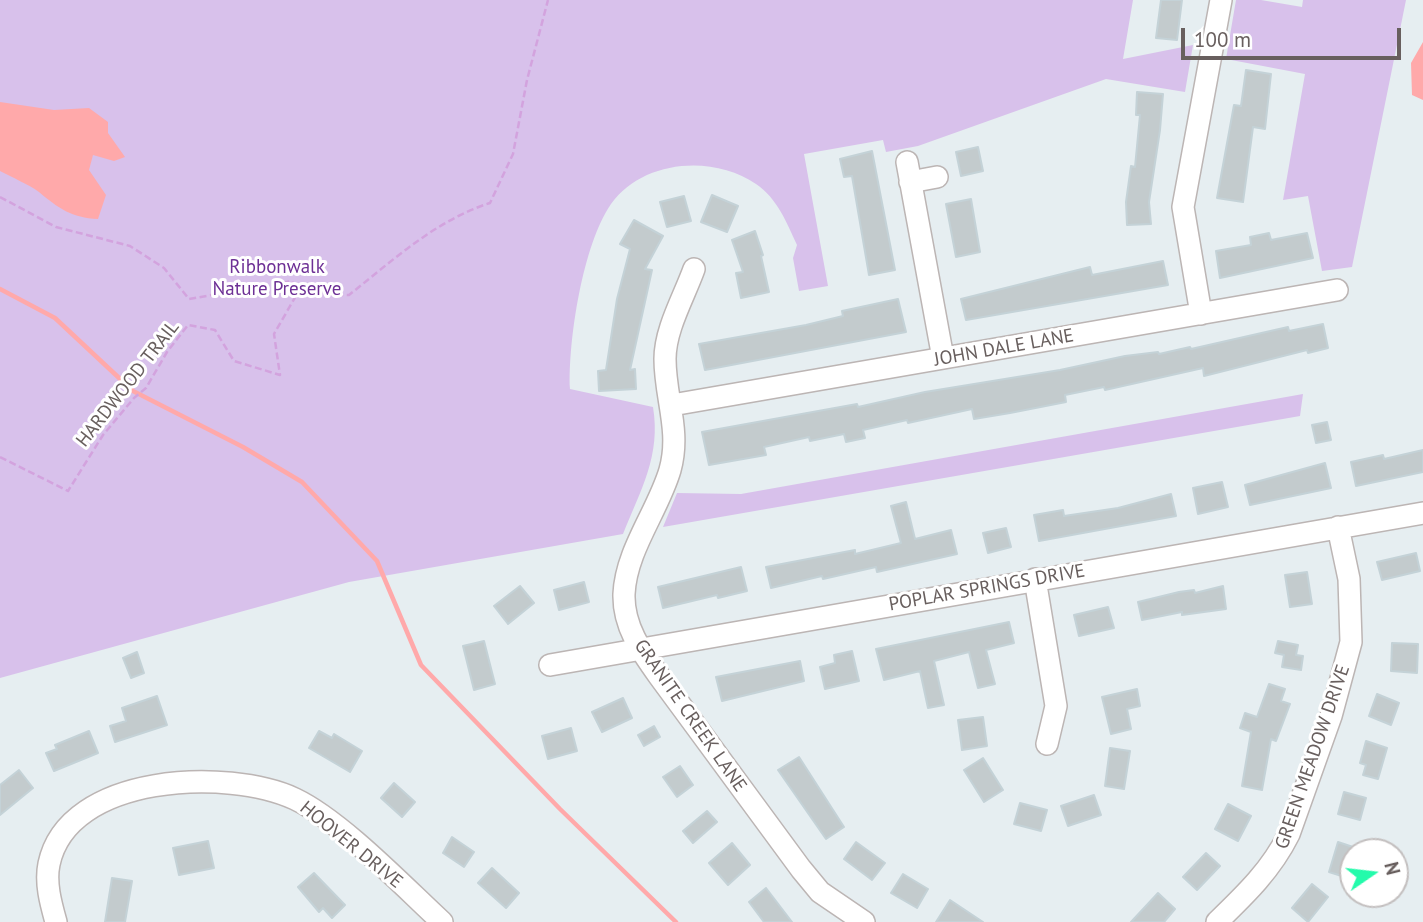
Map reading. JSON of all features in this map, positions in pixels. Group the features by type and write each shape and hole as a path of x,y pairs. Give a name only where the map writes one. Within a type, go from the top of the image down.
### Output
{"street":[{"path":"1202,314 1183,207 1221,0"},
{"path":"937,177 909,172 943,358"},
{"name":"GRANITE CREEK LANE","path":"694,269 669,334 665,358 676,435 670,470 625,583 626,617 640,649 801,869 820,892 864,922"},
{"name":"JOHN DALE LANE","path":"672,405 1337,290"},
{"name":"POPLAR SPRINGS DRIVE","path":"550,665 1423,513"},
{"name":"GREEN MEADOW DRIVE","path":"1217,922 1258,882 1278,857 1289,834 1344,675 1352,642 1352,610 1338,527"},
{"path":"1035,579 1056,706 1047,744"},
{"name":"HOOVER DRIVE","path":"56,922 48,882 49,865 60,840 82,816 108,800 152,786 210,781 263,787 310,808 442,922"}],"path":[{"path":"0,197 56,227 130,246 164,268 189,299 292,281 297,294 349,295 416,242 470,209 489,203 513,154 527,80 548,0"},
{"name":"HARDWOOD TRAIL","path":"0,457 68,491 90,453 134,398 146,388 167,352 188,325 215,330 234,362 280,375 274,334 297,294"}],"green space":[{"name":"Ribbonwalk Nature Preserve","path":"0,0 1133,0 1123,59 1193,45 1185,92 1106,79 918,146 886,152 883,140 804,154 828,286 799,291 793,258 797,245 785,220 776,204 763,190 739,174 720,168 679,166 659,170 624,189 601,221 585,267 575,319 570,369 570,389 653,407 655,425 652,457 643,487 623,534 349,582 0,678"},
{"path":"1236,0 1261,0 1302,7 1303,0 1406,0 1352,267 1322,271 1308,196 1283,200 1305,74 1226,59"},
{"path":"1303,394 1300,416 663,527 677,493 741,494"}],"shaded area":[{"path":"1423,42 1423,100 1412,95 1411,63"},
{"path":"0,102 54,110 89,108 108,122 108,133 125,157 114,161 93,155 89,170 106,195 98,219 80,217 66,211 35,189 0,171"}],"building":[{"path":"1161,0 1182,0 1177,40 1156,38"},
{"path":"1246,70 1271,74 1265,129 1253,127 1243,202 1217,198 1234,105 1241,106"},
{"path":"1137,92 1163,94 1149,202 1151,224 1127,225 1126,202 1131,166 1135,167 1140,115 1136,115"},
{"path":"978,147 983,171 961,176 956,152"},
{"path":"872,151 895,270 869,275 852,176 844,177 840,159"},
{"path":"712,195 738,206 727,232 701,222"},
{"path":"684,196 691,221 667,227 660,202"},
{"path":"971,199 980,252 956,257 946,204"},
{"path":"634,220 663,236 645,269 652,270 630,370 635,369 636,389 599,391 598,371 606,370 617,299 630,249 620,244"},
{"path":"755,231 763,255 761,256 769,292 741,298 736,273 743,272 732,240"},
{"path":"1269,233 1271,240 1307,233 1313,258 1220,278 1216,251 1251,245 1250,237"},
{"path":"1163,261 1168,285 966,320 961,299 1090,267 1092,275"},
{"path":"898,299 906,332 705,370 699,344 806,325 843,316 842,311"},
{"path":"1323,324 1328,348 1308,353 1307,350 1204,376 1203,368 1105,390 1104,387 1065,395 1066,402 1010,413 974,419 972,409 908,423 907,420 863,430 865,438 846,442 844,434 810,441 809,437 764,447 766,455 709,465 702,432 857,404 858,407 925,392 1060,370 1125,356 1191,349 1288,327 1289,331"},
{"path":"1327,422 1331,440 1316,443 1312,425"},
{"path":"1423,450 1423,472 1356,486 1351,462 1383,455 1384,459"},
{"path":"1325,463 1331,488 1250,505 1245,485"},
{"path":"1222,482 1228,507 1198,514 1193,488"},
{"path":"1171,494 1176,516 1039,541 1034,515 1063,510 1064,516 1118,508"},
{"path":"906,502 915,539 951,530 957,554 877,572 876,567 771,588 766,567 855,550 855,554 901,543 891,506"},
{"path":"1006,528 1011,547 988,553 983,533"},
{"path":"1416,553 1420,571 1382,580 1377,562"},
{"path":"741,567 747,591 663,608 658,587"},
{"path":"1307,572 1312,604 1290,607 1285,575"},
{"path":"584,582 589,602 559,610 554,590"},
{"path":"520,586 534,603 508,624 494,606"},
{"path":"1223,586 1226,609 1182,615 1182,612 1142,620 1138,602 1179,592 1194,590 1195,593"},
{"path":"1108,607 1114,628 1079,636 1074,615"},
{"path":"1009,622 1014,643 986,650 995,684 978,688 969,652 934,661 944,705 928,708 920,671 884,680 876,649"},
{"path":"484,641 495,684 474,690 463,646"},
{"path":"1278,641 1298,645 1296,655 1303,656 1301,670 1282,667 1284,655 1275,653"},
{"path":"1392,643 1418,644 1417,673 1391,671"},
{"path":"852,651 859,681 825,689 820,667 835,663 834,655"},
{"path":"137,652 144,673 131,678 123,658"},
{"path":"800,661 804,681 722,701 716,677"},
{"path":"1269,684 1285,689 1281,701 1290,704 1276,741 1271,739 1262,790 1242,786 1251,732 1240,728 1245,713 1257,717"},
{"path":"1137,689 1140,706 1127,709 1131,729 1111,734 1102,697"},
{"path":"1377,694 1399,703 1391,725 1369,716"},
{"path":"157,696 167,725 115,742 110,726 126,721 122,708"},
{"path":"623,698 632,718 602,732 592,712"},
{"path":"983,717 987,746 962,750 958,720"},
{"path":"654,726 660,737 644,746 638,735"},
{"path":"571,728 577,751 548,759 542,736"},
{"path":"89,731 98,753 54,771 46,753 57,749 55,745"},
{"path":"319,731 332,738 334,734 362,751 350,772 309,748"},
{"path":"1366,741 1387,748 1378,779 1363,775 1366,765 1360,763"},
{"path":"1110,748 1130,751 1124,789 1105,786"},
{"path":"799,757 844,827 826,839 778,770"},
{"path":"983,758 1003,790 984,802 964,770"},
{"path":"680,766 693,785 677,797 663,777"},
{"path":"19,770 33,788 0,815 0,785"},
{"path":"394,783 415,802 402,817 381,798"},
{"path":"1344,792 1366,798 1360,820 1338,814"},
{"path":"1094,795 1101,815 1068,826 1061,806"},
{"path":"1020,803 1047,810 1041,831 1014,824"},
{"path":"1228,804 1251,816 1238,841 1215,829"},
{"path":"707,811 717,822 693,843 683,831"},
{"path":"452,837 474,852 464,867 443,853"},
{"path":"208,841 214,868 179,875 173,848"},
{"path":"856,842 885,863 872,880 844,859"},
{"path":"1338,842 1339,875 1329,872"},
{"path":"732,843 750,865 728,885 709,863"},
{"path":"1206,853 1220,866 1197,890 1183,877"},
{"path":"492,868 519,893 506,908 478,883"},
{"path":"314,873 345,905 332,918 323,908 319,912 298,887"},
{"path":"903,874 928,889 917,908 891,893"},
{"path":"112,878 132,881 125,922 105,922"},
{"path":"1312,884 1328,897 1308,922 1292,908"},
{"path":"766,888 792,922 764,922 749,902"},
{"path":"1158,893 1175,909 1164,922 1131,922"},
{"path":"950,900 983,922 936,922"}],"waterway":[{"path":"0,289 55,318 133,391 243,447 302,482 377,561 421,665 560,809 676,922"}]}
